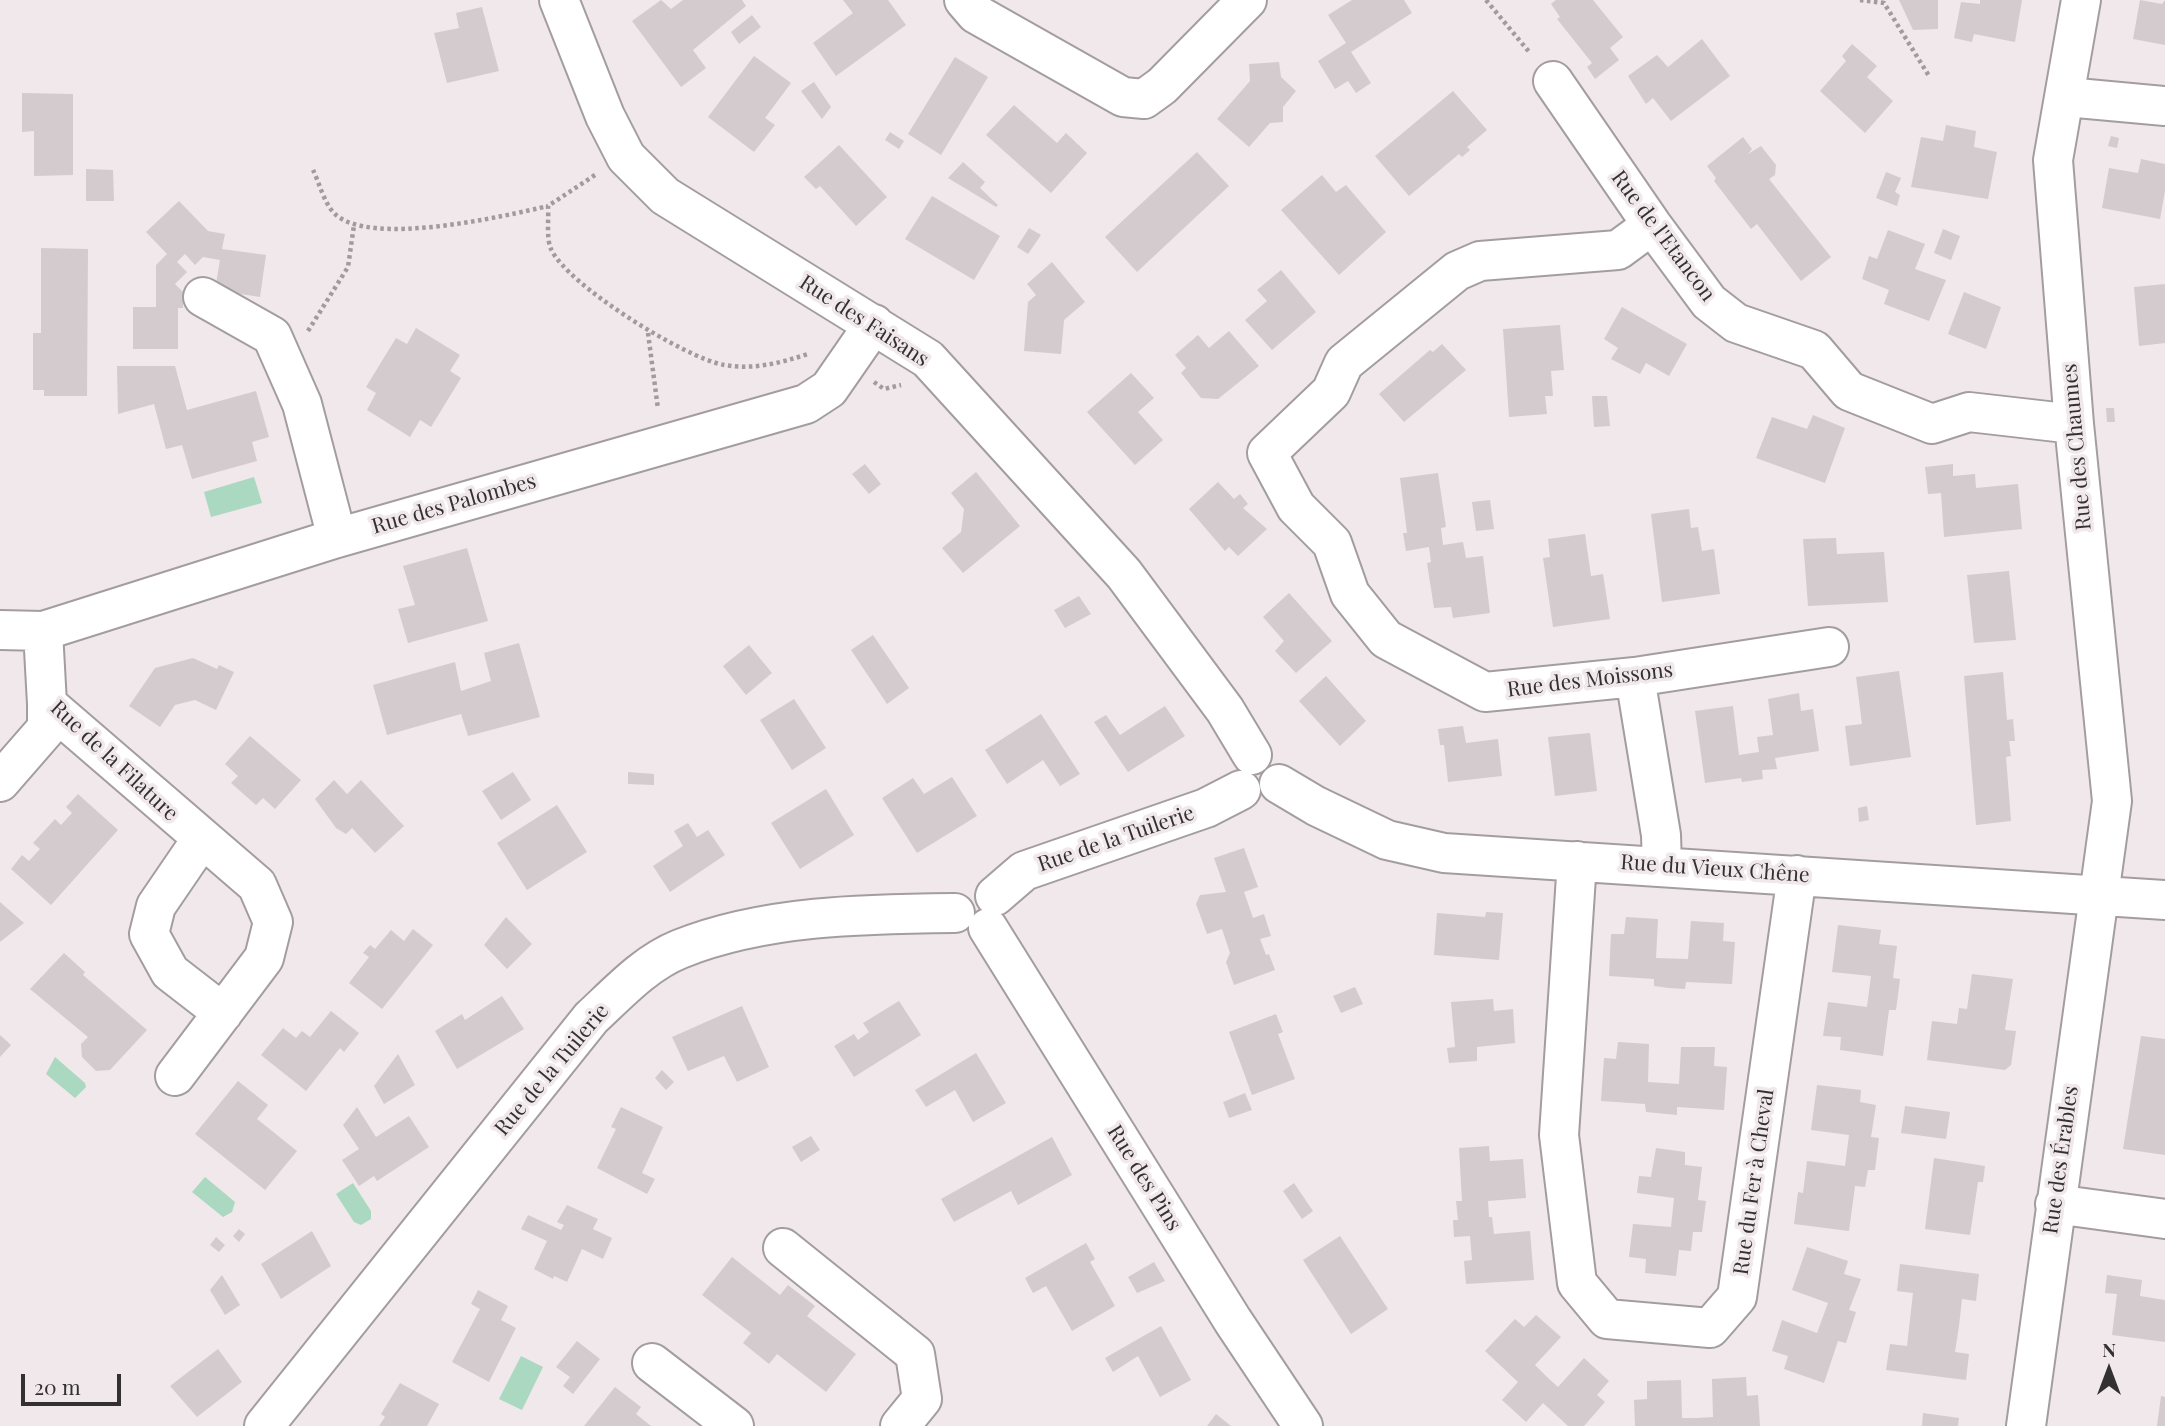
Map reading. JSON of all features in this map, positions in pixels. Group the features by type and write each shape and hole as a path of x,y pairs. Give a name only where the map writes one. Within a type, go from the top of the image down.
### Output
{"street":[{"name":"Rue des Faisans","path":"559,0 605,116 626,157 665,196 928,359 1124,575 1225,710 1247,773"},
{"path":"964,0 976,14 1123,97 1144,99 1162,86 1247,0"},
{"name":"Rue des Chaumes","path":"2081,0 2053,160 2074,424 2112,801 2099,894"},
{"name":"Rue de l'Etancon","path":"1553,80 1652,225 1709,302 1736,323 1814,350 1849,391 1932,424 1969,412 2074,424"},
{"path":"2066,97 2165,106"},
{"name":"Rue des Moissons","path":"1652,225 1618,250 1480,261 1457,271 1344,363 1331,392 1266,453 1296,507 1332,543 1350,594 1385,639 1485,692 1635,677 1829,647"},
{"path":"203,297 272,336 302,404 337,538"},
{"name":"Rue des Palombes","path":"0,630 43,631 337,538 806,404 829,389 874,324"},
{"name":"Rue de la Filature","path":"43,631 47,704 201,840 257,885 273,922 264,958 175,1076"},
{"path":"1635,677 1661,835 1662,865"},
{"path":"0,782 47,728 47,704"},
{"name":"Rue du Vieux Chêne","path":"1247,773 1266,756 1277,764 1279,784 1316,806 1387,840 1444,853 1662,865 2165,900"},
{"name":"Rue de la Tuilerie","path":"264,1426 591,1018 634,978 678,950 730,934 803,921 899,913 980,912 1024,872 1206,807 1247,773"},
{"path":"201,840 156,906 149,934 170,972 223,1013"},
{"name":"Rue du Fer à Cheval","path":"1577,861 1559,1135 1577,1283 1608,1319 1710,1328 1737,1297 1797,875"},
{"name":"Rue des Érables","path":"2026,1426 2099,894"},
{"name":"Rue des Pins","path":"980,912 1233,1321 1303,1426"},
{"path":"2055,1203 2165,1219"},
{"path":"783,1248 915,1354 922,1399 900,1426"},
{"path":"652,1363 734,1426"}],"path":[{"path":"1486,0 1553,80"},
{"path":"1860,0 1884,3 1929,76"},
{"path":"313,170 334,213 355,225 414,229 481,222 548,206 626,157"},
{"path":"548,206 551,248 583,284 648,332 722,365 769,366 818,351 849,362"},
{"path":"285,366 348,267 355,225"},
{"path":"648,332 663,444"}],"shaded area":[{"path":"254,477 262,503 211,517 204,492"},
{"path":"55,1057 85,1083 86,1087 75,1098 46,1074"},
{"path":"205,1177 235,1202 232,1212 223,1217 192,1192"},
{"path":"353,1183 371,1211 371,1219 361,1225 354,1222 336,1194"},
{"path":"521,1356 543,1367 522,1410 499,1399"}],"building":[{"path":"661,0 671,9 683,0 742,0 746,6 693,50 706,68 681,87 632,21"},
{"path":"843,0 888,0 906,25 836,76 813,43 853,13"},
{"path":"1352,0 1404,0 1412,13 1351,52 1371,83 1356,93 1348,81 1335,89 1318,61 1346,43 1328,15"},
{"path":"1556,0 1593,0 1623,37 1610,48 1619,60 1595,79 1587,67 1592,63 1557,19 1560,17 1551,4"},
{"path":"1899,0 1938,0 1938,29 1913,30"},
{"path":"1980,0 2022,0 2015,42 1974,34 1972,42 1954,38 1961,2 1980,4"},
{"path":"2140,0 2162,4 2165,0 2165,45 2133,39"},
{"path":"482,7 499,71 447,83 434,33 459,28 456,13"},
{"path":"752,15 761,27 739,44 731,32"},
{"path":"1702,39 1730,76 1671,121 1653,98 1646,104 1628,76 1657,55 1668,67"},
{"path":"1852,44 1877,66 1867,77 1893,101 1865,133 1820,91 1846,61 1842,56"},
{"path":"754,56 791,83 765,118 775,125 754,152 708,117"},
{"path":"955,57 988,77 941,155 908,134"},
{"path":"1279,62 1281,77 1296,91 1283,107 1283,122 1270,123 1249,147 1217,119 1250,81 1249,64"},
{"path":"814,82 831,107 822,119 801,91"},
{"path":"1453,91 1487,130 1467,147 1470,150 1462,157 1459,154 1409,196 1375,156"},
{"path":"22,93 73,94 73,175 34,176 34,131 22,132"},
{"path":"1014,105 1057,143 1066,133 1087,153 1051,193 986,135"},
{"path":"1946,125 1976,131 1974,147 1997,152 1988,199 1911,187 1921,137 1943,141"},
{"path":"890,132 904,141 899,149 885,140"},
{"path":"2111,136 2119,138 2117,148 2108,146"},
{"path":"1743,137 1752,149 1748,154 1761,146 1776,165 1775,175 1769,179 1831,257 1801,281 1757,224 1751,229 1714,181 1716,178 1707,166"},
{"path":"839,145 887,197 856,226 820,186 816,189 804,177"},
{"path":"1197,152 1229,186 1137,272 1105,237"},
{"path":"2141,159 2165,164 2165,191 2160,219 2102,208 2109,168 2138,173"},
{"path":"963,162 985,182 980,188 998,205 996,207 948,178"},
{"path":"86,169 113,170 114,201 86,201"},
{"path":"1886,172 1901,178 1895,192 1900,195 1897,206 1876,198"},
{"path":"1322,175 1336,192 1346,185 1386,232 1339,275 1281,210"},
{"path":"932,196 1000,236 974,280 905,239"},
{"path":"179,201 208,231 225,234 222,249 266,255 260,297 215,290 220,260 203,257 195,265 185,254 177,262 187,272 175,284 183,292 183,308 178,308 178,349 133,349 133,307 156,307 156,265 167,254 146,232"},
{"path":"1029,228 1041,235 1028,254 1017,247"},
{"path":"1943,229 1960,236 1951,260 1934,253"},
{"path":"1888,230 1925,244 1915,269 1946,280 1929,321 1884,304 1889,290 1862,279 1869,256 1877,259"},
{"path":"41,248 88,249 87,396 44,396 44,390 33,390 33,333 41,333"},
{"path":"1052,262 1085,302 1064,320 1061,354 1024,351 1028,302 1036,295 1027,284"},
{"path":"1281,270 1316,312 1272,350 1245,320 1267,301 1257,290"},
{"path":"2165,284 2165,343 2139,346 2134,287"},
{"path":"1964,292 2001,307 1986,349 1948,334"},
{"path":"1622,307 1687,344 1669,376 1646,363 1640,374 1611,359 1618,348 1604,339"},
{"path":"1560,325 1564,370 1551,371 1553,396 1545,396 1547,414 1509,417 1503,329"},
{"path":"416,328 460,355 450,371 461,378 431,427 420,420 410,437 367,410 376,393 366,387 396,338 407,344"},
{"path":"1229,331 1259,366 1218,399 1201,398 1181,373 1186,368 1175,355 1198,335 1209,348"},
{"path":"1442,344 1466,370 1404,422 1379,394 1430,350 1433,352"},
{"path":"117,366 175,366 187,410 256,391 269,437 252,442 257,461 192,479 182,445 166,449 154,404 118,414"},
{"path":"1131,373 1154,398 1138,412 1163,440 1135,465 1087,412"},
{"path":"1592,396 1607,396 1610,426 1594,427"},
{"path":"2106,408 2114,408 2115,422 2107,422"},
{"path":"1813,415 1845,428 1825,483 1756,458 1772,417 1807,429"},
{"path":"865,464 881,484 869,494 852,474"},
{"path":"1953,464 1953,476 1975,474 1976,488 2018,484 2022,529 1944,537 1941,493 1928,494 1925,467"},
{"path":"976,472 1020,526 963,573 942,548 961,532 964,509 951,493"},
{"path":"1438,473 1446,527 1441,528 1443,545 1463,542 1466,558 1483,556 1490,613 1453,618 1451,607 1434,608 1427,563 1431,562 1429,547 1406,551 1403,533 1407,533 1400,478"},
{"path":"1218,482 1234,499 1240,494 1248,504 1243,508 1267,529 1238,556 1229,547 1225,551 1189,509"},
{"path":"1490,500 1494,529 1476,531 1472,502"},
{"path":"1689,509 1691,528 1698,527 1702,551 1714,549 1720,594 1662,602 1651,514"},
{"path":"1585,534 1591,576 1603,574 1610,619 1553,627 1543,558 1550,557 1548,539"},
{"path":"1836,538 1837,554 1884,552 1888,602 1808,606 1803,539"},
{"path":"467,548 488,621 408,643 398,609 415,605 403,566"},
{"path":"2009,571 2016,640 1974,643 1967,575"},
{"path":"1289,593 1332,641 1296,673 1275,651 1284,641 1263,617"},
{"path":"1079,596 1091,614 1065,628 1054,610"},
{"path":"873,635 909,688 887,704 851,650"},
{"path":"519,643 540,717 468,736 461,714 387,735 373,685 455,662 461,691 491,681 484,653"},
{"path":"749,645 772,673 746,695 723,666"},
{"path":"193,658 217,669 219,665 234,672 216,710 195,700 175,705 160,727 129,706 155,668"},
{"path":"1899,671 1911,757 1850,766 1845,726 1862,724 1856,677"},
{"path":"2003,672 2007,720 2013,719 2015,741 2009,741 2011,756 2006,757 2011,821 1976,825 1964,676"},
{"path":"1326,676 1366,721 1340,746 1299,701"},
{"path":"1799,693 1801,711 1813,709 1819,751 1775,758 1777,769 1762,770 1763,779 1742,782 1741,778 1705,783 1695,711 1733,706 1739,755 1759,752 1757,737 1773,735 1768,699"},
{"path":"794,699 826,748 792,770 760,720"},
{"path":"1165,706 1185,736 1128,772 1094,722 1106,715 1120,735"},
{"path":"1041,714 1080,774 1060,786 1043,760 1007,784 985,750"},
{"path":"1463,726 1466,743 1498,739 1502,776 1448,782 1444,745 1440,745 1438,729"},
{"path":"1590,733 1597,791 1555,796 1548,737"},
{"path":"250,736 301,780 275,809 263,798 256,805 231,783 238,776 225,764"},
{"path":"513,772 531,800 501,820 482,791"},
{"path":"628,772 654,774 654,785 628,784"},
{"path":"952,777 977,816 917,853 882,798 913,778 924,794"},
{"path":"334,780 347,794 361,780 404,826 375,853 352,828 346,834 336,828 315,799"},
{"path":"826,789 854,835 800,869 771,823"},
{"path":"78,794 118,830 51,905 11,869 22,855 29,861 40,849 33,843 55,819 61,825 72,813 66,807"},
{"path":"557,805 587,852 527,890 497,843"},
{"path":"1867,806 1869,820 1859,822 1858,808"},
{"path":"688,823 697,837 708,830 725,855 670,892 653,866 683,846 674,831"},
{"path":"1244,848 1258,887 1244,892 1253,918 1264,914 1271,936 1260,939 1275,970 1234,985 1226,962 1230,953 1222,929 1207,934 1196,904 1200,895 1226,892 1214,858"},
{"path":"0,902 24,923 0,942"},
{"path":"1486,912 1503,913 1499,960 1434,955 1437,913 1485,917"},
{"path":"506,917 532,944 507,969 484,945"},
{"path":"1626,917 1658,919 1656,958 1688,959 1691,921 1724,923 1723,941 1735,942 1732,984 1686,982 1685,989 1669,988 1654,986 1654,979 1609,976 1611,934 1624,934"},
{"path":"1838,925 1881,930 1879,944 1897,946 1893,978 1900,979 1898,995 1896,1010 1889,1010 1883,1056 1840,1050 1841,1037 1823,1036 1828,1002 1867,1007 1871,976 1832,972"},
{"path":"413,929 433,945 382,1009 349,983 369,957 363,953 370,945 375,949 391,930 404,941"},
{"path":"64,953 85,972 83,975 147,1030 110,1070 96,1071 82,1057 81,1044 88,1037 30,989"},
{"path":"1972,974 2013,979 2005,1030 2016,1031 2011,1065 2005,1070 1927,1060 1932,1021 1957,1024 1959,1008 1967,1009"},
{"path":"1355,987 1363,1004 1341,1013 1333,996"},
{"path":"502,996 524,1029 457,1069 435,1031 462,1014 465,1020"},
{"path":"1493,999 1494,1011 1513,1009 1515,1043 1477,1047 1477,1061 1449,1063 1447,1048 1455,1047 1451,1002"},
{"path":"899,1001 921,1035 854,1077 834,1046 854,1034 858,1040 869,1032 863,1023"},
{"path":"742,1006 769,1067 737,1082 724,1056 688,1071 672,1037"},
{"path":"331,1011 359,1033 344,1052 340,1048 306,1091 261,1055 283,1028 296,1038 302,1031 310,1037"},
{"path":"1276,1014 1283,1032 1278,1034 1295,1079 1252,1095 1229,1032"},
{"path":"0,1035 11,1045 0,1057"},
{"path":"2141,1036 2165,1039 2165,1155 2123,1149"},
{"path":"1618,1042 1649,1044 1648,1082 1679,1084 1681,1047 1715,1047 1714,1066 1727,1067 1724,1110 1677,1107 1677,1115 1646,1112 1645,1104 1601,1101 1604,1058 1616,1059"},
{"path":"976,1053 1006,1103 973,1122 955,1090 926,1107 915,1090"},
{"path":"398,1054 415,1085 384,1104 374,1086"},
{"path":"662,1070 674,1082 666,1090 655,1078"},
{"path":"238,1081 268,1105 257,1119 297,1151 265,1190 195,1134"},
{"path":"1817,1085 1861,1090 1860,1102 1876,1105 1871,1137 1879,1138 1875,1170 1868,1170 1865,1187 1855,1186 1849,1231 1794,1224 1798,1192 1803,1193 1807,1161 1845,1166 1849,1135 1811,1130"},
{"path":"1245,1093 1252,1110 1229,1118 1223,1102"},
{"path":"1905,1106 1950,1112 1946,1139 1901,1133"},
{"path":"357,1107 376,1137 409,1116 429,1147 377,1181 374,1176 359,1186 342,1160 359,1149 343,1125"},
{"path":"621,1107 663,1127 642,1173 655,1179 647,1194 597,1168 616,1129 611,1127"},
{"path":"811,1136 820,1150 801,1162 792,1147"},
{"path":"1052,1137 1072,1175 1018,1205 1011,1191 954,1222 941,1199"},
{"path":"1489,1146 1490,1161 1523,1159 1526,1198 1488,1201 1489,1217 1492,1217 1494,1234 1530,1231 1534,1280 1466,1284 1464,1261 1472,1260 1470,1236 1454,1237 1453,1220 1458,1220 1456,1201 1462,1201 1459,1148"},
{"path":"1656,1148 1685,1152 1685,1165 1702,1167 1698,1200 1706,1201 1702,1232 1693,1232 1691,1251 1679,1250 1676,1276 1645,1273 1646,1259 1629,1257 1633,1224 1671,1227 1674,1198 1637,1193 1639,1176 1651,1177"},
{"path":"1934,1158 1985,1166 1983,1182 1978,1182 1970,1235 1925,1229"},
{"path":"1294,1183 1313,1211 1302,1219 1283,1191"},
{"path":"567,1205 598,1219 593,1229 612,1238 603,1259 582,1249 567,1282 554,1276 553,1279 534,1269 547,1241 521,1229 528,1215 561,1230 564,1225 557,1222"},
{"path":"239,1229 245,1234 239,1242 233,1236"},
{"path":"312,1231 331,1266 281,1299 261,1264"},
{"path":"1340,1236 1388,1309 1351,1334 1303,1260"},
{"path":"216,1237 225,1245 219,1252 210,1245"},
{"path":"1086,1243 1095,1259 1090,1262 1115,1306 1072,1331 1046,1286 1033,1293 1025,1278"},
{"path":"1807,1247 1848,1261 1844,1274 1861,1279 1849,1310 1856,1312 1846,1343 1838,1341 1824,1383 1784,1369 1788,1356 1772,1351 1782,1320 1817,1333 1828,1303 1792,1290"},
{"path":"732,1257 780,1295 788,1285 815,1306 807,1316 856,1354 826,1392 777,1354 769,1364 743,1343 751,1333 702,1295"},
{"path":"1154,1262 1165,1281 1137,1293 1128,1277"},
{"path":"1900,1264 1979,1274 1976,1301 1962,1299 1955,1352 1969,1354 1966,1380 1886,1370 1890,1344 1907,1346 1913,1293 1897,1291"},
{"path":"222,1275 240,1305 225,1315 210,1290"},
{"path":"2107,1275 2142,1280 2140,1296 2165,1300 2165,1342 2112,1335 2117,1294 2105,1293"},
{"path":"478,1290 508,1306 501,1320 516,1328 489,1382 452,1362 480,1309 471,1304"},
{"path":"1536,1315 1561,1337 1535,1365 1558,1387 1584,1358 1609,1381 1597,1395 1605,1402 1584,1426 1568,1426 1543,1403 1526,1422 1502,1400 1518,1382 1485,1351 1515,1319 1524,1327"},
{"path":"1161,1326 1191,1380 1160,1397 1138,1356 1113,1372 1105,1358"},
{"path":"577,1341 600,1359 573,1394 563,1386 570,1377 556,1367"},
{"path":"218,1349 242,1382 197,1417 170,1386"},
{"path":"1746,1377 1747,1396 1758,1395 1760,1426 1635,1426 1634,1400 1647,1399 1647,1381 1681,1380 1682,1418 1697,1418 1713,1417 1712,1379"},
{"path":"400,1383 439,1404 427,1426 379,1426 385,1417 381,1414"},
{"path":"615,1387 641,1407 636,1414 651,1426 584,1426"},
{"path":"2161,1396 2165,1397 2165,1426 2157,1426"},
{"path":"1923,1413 1959,1418 1958,1426 1922,1426"},
{"path":"1216,1414 1231,1426 1207,1426"}]}
